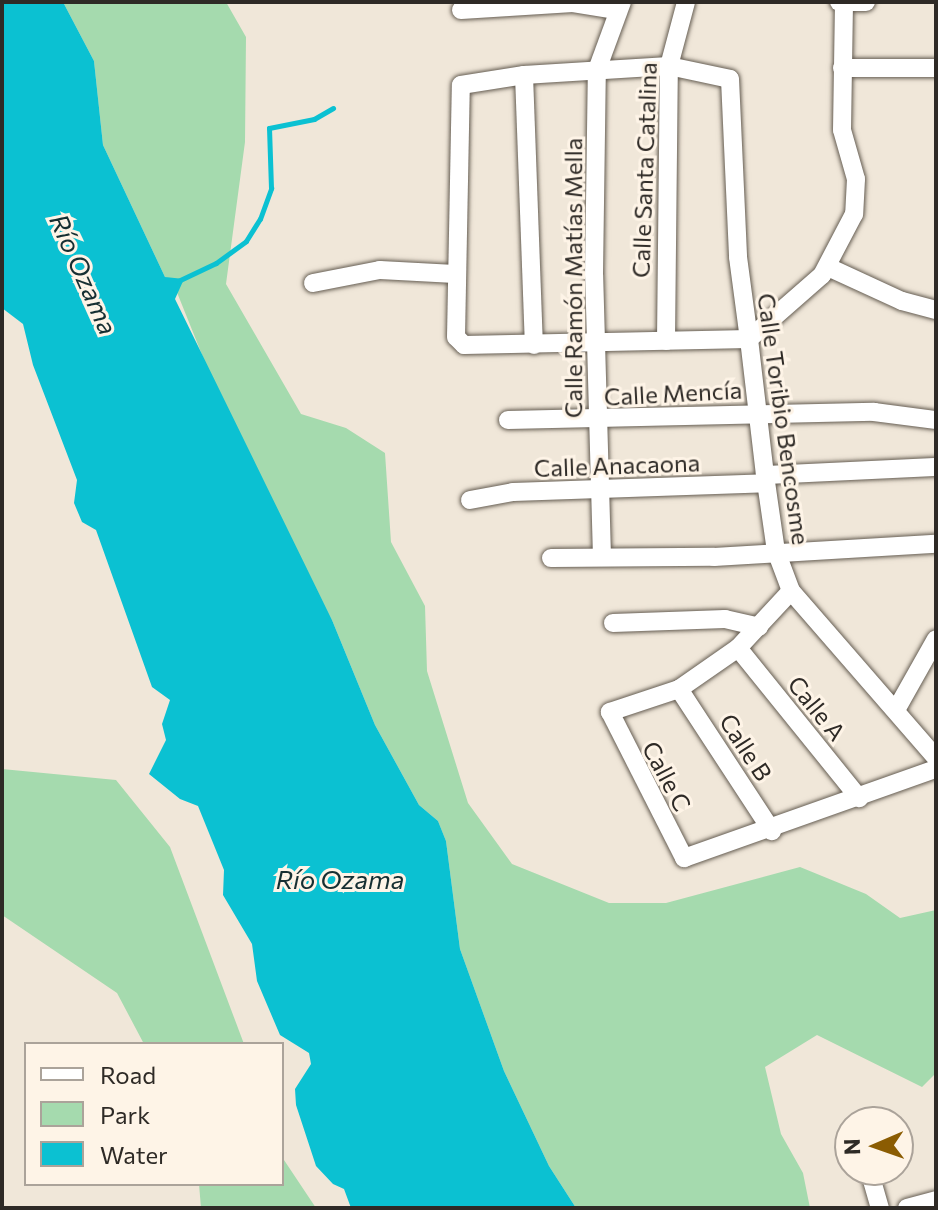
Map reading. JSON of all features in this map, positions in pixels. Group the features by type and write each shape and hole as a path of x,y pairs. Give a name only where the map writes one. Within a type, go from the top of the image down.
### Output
{"street":[{"path":"461,10 573,2 619,6"},
{"name":"Calle Santa Catalina","path":"666,341 669,66 686,2"},
{"path":"669,66 524,75 466,82 458,90 455,274 460,342 534,345 749,339 828,267 854,214 856,179 842,130 841,2 866,2"},
{"name":"Calle Ramón Matías Mella","path":"602,557 595,343 597,70 619,6"},
{"name":"Calle Toribio Bencosme","path":"669,66 730,79 737,241 776,551 791,591 936,758"},
{"path":"842,68 936,68"},
{"path":"524,75 534,345"},
{"path":"828,267 902,301 936,310"},
{"path":"313,283 380,270 455,274"},
{"name":"Calle Mencía","path":"508,420 874,412 936,420"},
{"name":"Calle Anacaona","path":"470,500 513,492 599,490 936,467"},
{"path":"551,558 936,544"},
{"path":"679,689 738,648 791,591"},
{"path":"613,623 725,619 759,627"},
{"path":"896,710 936,639"},
{"name":"Calle A","path":"738,648 859,798"},
{"name":"Calle C","path":"679,689 611,709 609,715 639,777 689,860 772,831"},
{"name":"Calle B","path":"679,689 772,831"},
{"path":"772,831 936,769"},
{"path":"874,1186 880,1208"},
{"path":"907,1208 936,1200"}],"green space":[{"path":"63,2 226,2 246,37 245,142 226,284 301,414 346,428 385,453 391,542 425,606 427,671 468,803 512,864 609,903 666,903 800,867 866,894 900,918 936,910 936,1073 922,1087 817,1035 765,1067 781,1134 803,1173 810,1208 576,1208 549,1166 504,1071 460,949 446,841 438,821 419,805 375,725 332,620 217,392 172,280 165,277 103,145 94,61"},
{"path":"2,769 116,780 170,847 243,1042 143,1042 117,993 2,915"},
{"path":"284,1160 316,1208 201,1208 199,1186 284,1186"}],"water":[{"name":"Río Ozama","path":"2,2 63,2 94,61 103,145 165,277 184,279 175,299 332,620 375,725 419,805 438,821 446,841 460,949 504,1071 549,1166 576,1208 351,1208 344,1189 333,1184 316,1166 296,1105 295,1089 311,1064 309,1053 280,1035 257,981 252,944 223,895 224,870 198,806 180,799 149,774 166,740 162,724 170,700 152,687 96,530 82,522 74,503 77,480 33,365 23,324 2,308"}],"waterway":[{"path":"178,281 216,263 246,241 260,219 271,188 269,128 314,119 333,108"}]}
